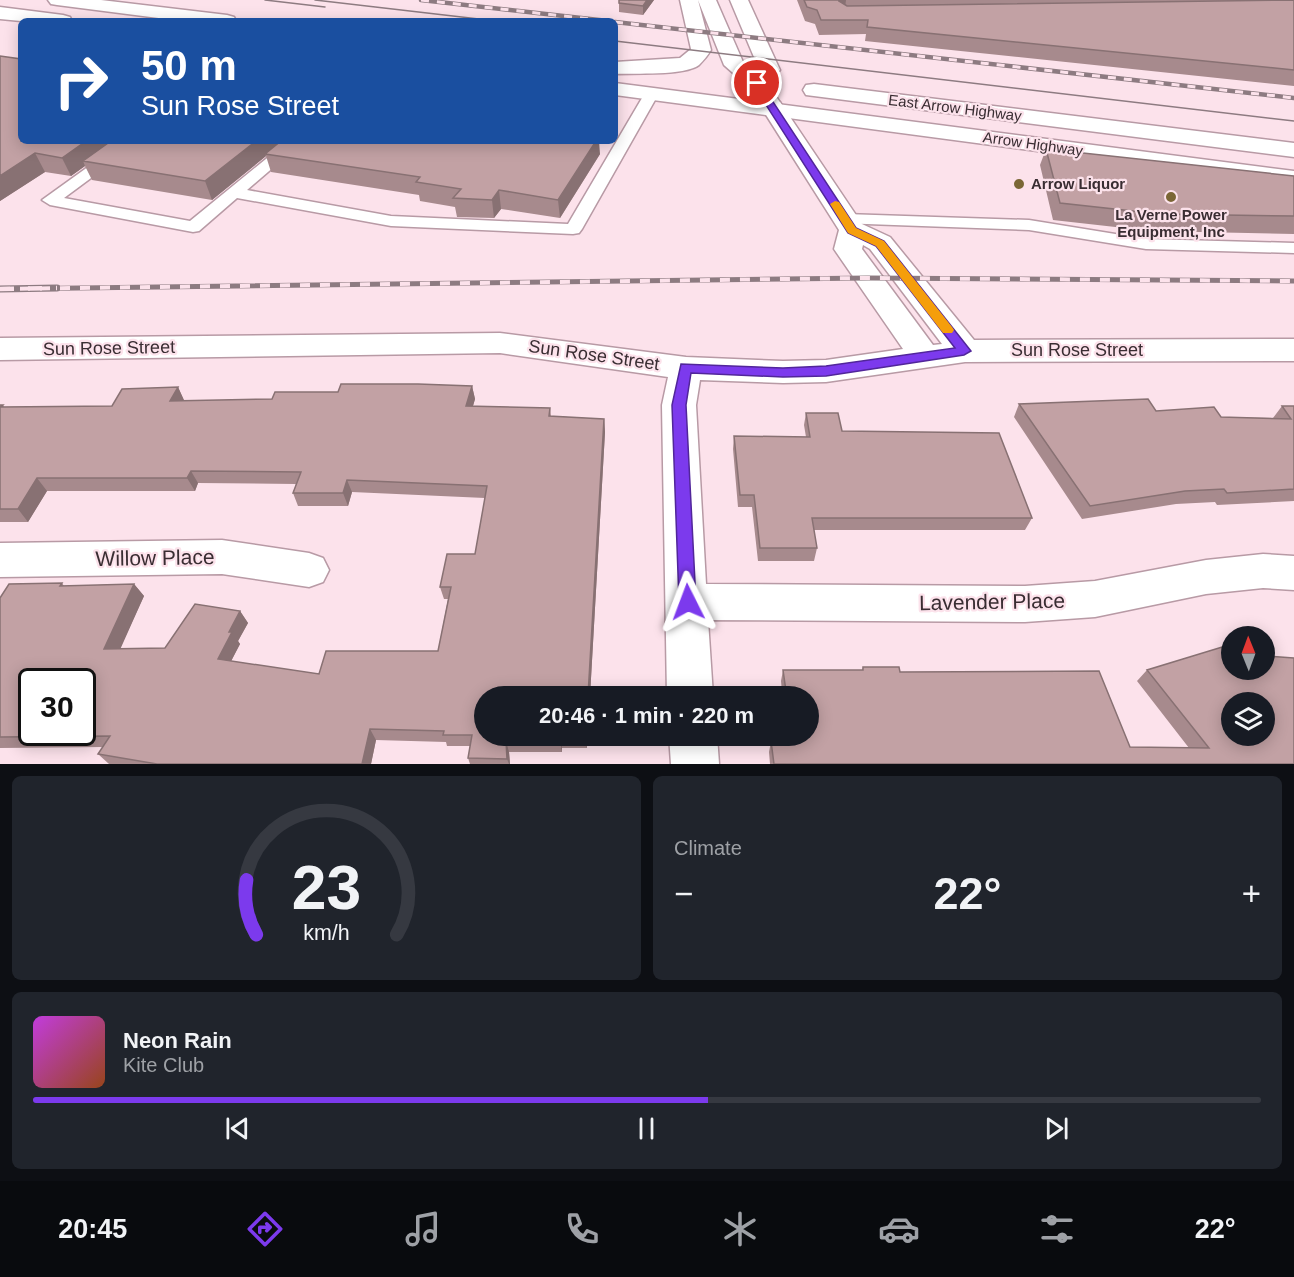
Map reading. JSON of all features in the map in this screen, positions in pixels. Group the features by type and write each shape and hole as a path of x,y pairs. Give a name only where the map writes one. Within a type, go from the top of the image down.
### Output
{"main road":[{"path":"57,0 203,18"},
{"path":"618,68 681,64 696,57 701,50 690,0"},
{"path":"707,0 734,65 757,83 770,70 739,0"},
{"path":"0,13 39,18"},
{"path":"618,68 704,78"},
{"name":"East Arrow Highway","path":"725,80 757,83 780,94"},
{"name":"East Arrow Highway","path":"618,89 652,93 780,94 1294,150"},
{"path":"780,94 848,225 848,249 926,357"},
{"name":"Arrow Highway","path":"780,94 1023,143 1294,178"},
{"path":"848,225 880,243 964,351"},
{"name":"Sun Rose Street","path":"0,349 500,343 686,368 783,372 826,371 964,351 1294,350"},
{"path":"686,368 679,405 690,686"},
{"name":"Willow Place","path":"0,560 222,557 309,570"},
{"name":"Lavender Place","path":"688,602 1025,604 1095,599 1206,577 1263,571 1294,573"},
{"path":"694,746 695,764"}],"lane":[{"path":"234,193 391,220 573,229 652,93"},
{"path":"618,120 634,123"},
{"path":"130,144 50,200 193,227 293,144"},
{"path":"848,225 1029,225 1146,244 1294,248"}],"building":[{"path":"619,0 647,0 643,6 619,3"},
{"path":"804,0 840,0 847,6 1294,0 1294,70 867,27 868,20 821,20 817,10 807,7"},
{"path":"0,56 18,59 18,144 82,144 62,158 35,153 0,176"},
{"path":"107,144 252,144 205,181 83,161"},
{"path":"277,144 594,144 558,200 499,190 492,200 453,198 461,189 416,182 420,177 265,154"},
{"name":"La Verne Power Equipment, Inc","path":"1046,149 1294,176 1294,216 1160,214 1060,203"},
{"path":"341,384 472,386 466,406 550,408 549,416 604,419 589,686 474,686 474,746 506,746 507,759 468,758 472,735 443,735 444,731 370,729 362,764 157,764 98,754 110,736 96,736 96,668 18,668 18,737 0,737 0,598 9,584 62,583 60,586 134,584 104,649 165,648 195,604 240,611 218,659 319,674 326,651 438,651 451,587 440,587 447,554 475,554 487,486 347,480 343,493 293,493 301,472 191,471 187,478 37,478 18,509 0,509 0,405 3,405 1,407 112,406 122,389 178,387 170,401 272,399 275,392 338,392"},
{"path":"1148,399 1156,411 1214,407 1221,417 1291,419 1282,406 1294,406 1294,489 1227,493 1224,489 1185,491 1090,506 1019,404"},
{"path":"806,413 838,413 842,431 999,433 1032,518 812,518 817,548 760,548 754,495 740,495 734,436 810,437"},
{"path":"1221,647 1221,680 1275,680 1275,657 1294,658 1294,764 774,764 772,746 819,746 819,686 785,686 783,670 863,670 863,667 899,667 900,672 1099,671 1130,747 1209,748 1147,670"}],"tram line":[{"path":"265,0 325,7"},
{"path":"315,0 470,18"},
{"path":"618,41 1294,121"}],"railway":[{"path":"421,0 581,18"},
{"path":"618,22 1294,98"},
{"path":"57,288 0,289 868,278 1294,281"}],"slow traffic":[{"path":"835,204 852,230 880,243 948,330"}],"place":[{"name":"Arrow Liquor","path":"1019,184"},
{"name":"La Verne Power Equipment, Inc","path":"1171,197"}],"route":[{"path":"688,602 679,405 686,368 783,372 826,371 964,351 880,243 852,230 757,83"}]}
